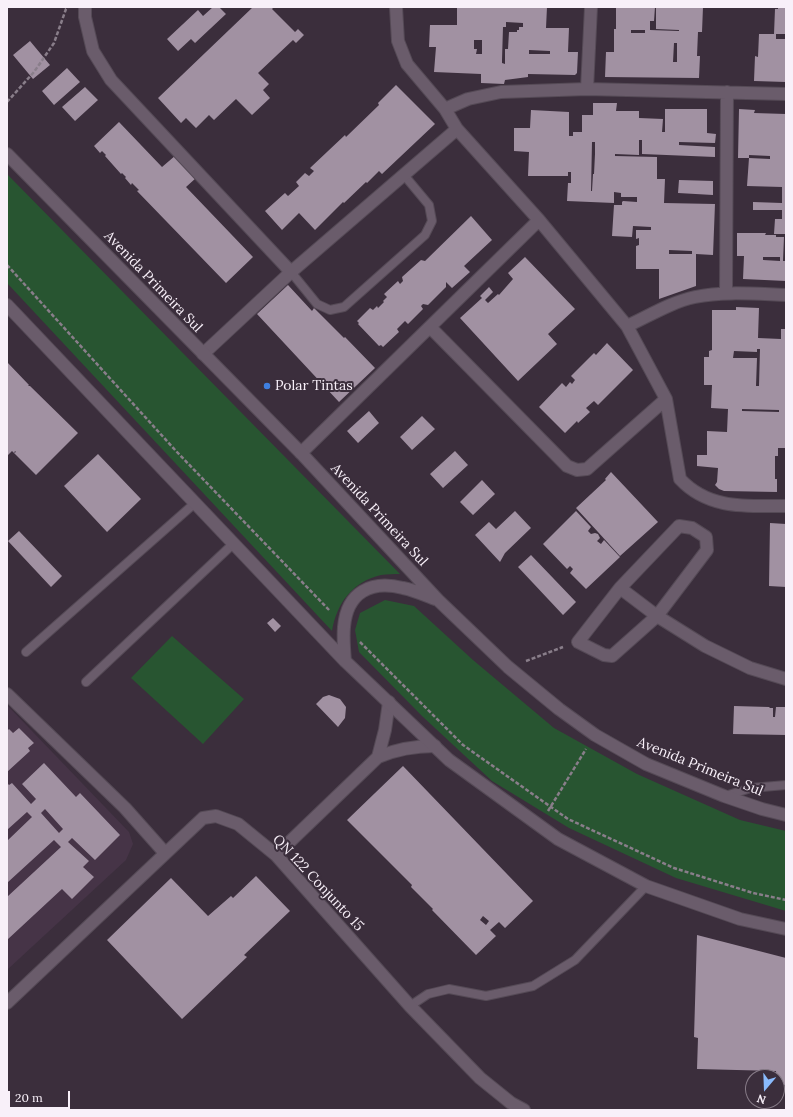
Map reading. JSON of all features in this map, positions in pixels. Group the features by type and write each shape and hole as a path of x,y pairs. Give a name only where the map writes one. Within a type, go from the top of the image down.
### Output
{"street":[{"path":"85,7 85,17 93,51 111,80 292,272"},
{"path":"396,7 398,41 407,64 445,108 457,129 539,220 627,326 666,399 680,479 700,496 733,506 786,506"},
{"path":"587,89 591,7"},
{"path":"445,108 468,99 501,92 587,89 786,94"},
{"path":"726,293 727,92"},
{"path":"203,354 292,272 457,129"},
{"name":"Avenida Primeira Sul","path":"7,154 301,453 438,600 508,667 595,735 646,764 724,796 762,809 786,815"},
{"path":"301,453 539,220"},
{"path":"627,326 667,307 694,297 726,293 786,295"},
{"path":"7,305 345,661 449,760 558,839 646,886 740,919 786,929"},
{"path":"430,327 568,466 577,470 587,469 666,399"},
{"path":"679,526 692,528 706,537 707,550 657,616 612,656 604,655 578,642 620,588 679,526"},
{"path":"345,661 344,625 348,610 354,599 361,591 371,586 383,585 403,588 438,600"},
{"path":"620,588 657,616 705,646 750,668 786,679"},
{"path":"7,694 125,808 165,853"},
{"path":"378,757 385,730 389,702"},
{"path":"276,855 378,757 391,751 407,747 435,746"},
{"name":"QN 122 Conjunto 15","path":"7,1003 203,818 216,816 238,824 276,855 410,1006 480,1078 524,1110"}],"lane":[{"path":"292,272 317,304 330,310 344,307 425,235 432,221 429,205 404,175"},
{"path":"26,652 195,503"},
{"path":"86,682 233,544"},
{"path":"724,796 751,788 786,785"},
{"path":"410,1006 428,994 449,989 486,996 533,986 575,960 646,886"}],"path":[{"path":"7,102 34,72 54,43 68,7"},
{"path":"7,264 176,451 344,625 463,745 568,819 674,868 753,893 786,900"},
{"path":"508,667 578,642"},
{"path":"539,826 595,735"}],"shaded area":[{"path":"7,705 129,832 133,844 126,860 7,970"}],"green space":[{"path":"7,174 400,574 388,574 371,578 354,588 342,603 334,621 332,631 7,283"},
{"path":"385,600 414,606 473,660 554,728 637,774 740,820 786,831 786,911 676,878 569,828 492,781 422,716 359,652 355,630 360,613"},
{"path":"172,636 244,699 203,744 131,678"}],"building":[{"path":"213,7 219,7 226,14 195,43 191,39 178,51 167,39 198,10 203,16"},
{"path":"253,7 274,7 272,9 295,32 298,29 304,35 296,43 293,40 258,73 269,84 263,90 270,98 252,115 236,99 214,120 209,115 196,128 186,118 181,123 158,98"},
{"path":"457,7 547,7 546,28 569,28 568,52 578,52 577,73 575,75 528,74 528,77 505,80 504,84 481,83 481,74 434,72 436,47 429,47 430,25 457,25","holes":["506,22 523,23 523,27 519,27 517,32 509,32 508,49 505,49 505,64 502,63 502,60 503,27 506,27","474,40 482,40 482,54 476,54 477,49 474,49","529,50 550,51 550,54 529,54"]},
{"path":"616,7 655,7 654,21 650,21 650,30 679,31 656,29 656,7 703,7 702,32 698,32 697,56 700,56 699,78 605,77 606,52 614,52 614,29 616,29","holes":["631,30 645,30 645,33 631,33","674,43 677,43 677,62 673,62"]},
{"path":"786,8 786,34 776,34 776,39 786,39 786,82 754,81 755,56 758,57 759,34 774,34 775,9"},
{"path":"30,41 50,65 33,79 13,55"},
{"path":"67,68 80,82 54,105 42,91"},
{"path":"396,85 435,124 382,174 379,171 344,203 343,202 315,230 299,213 282,230 265,211 285,193 288,196 299,186 296,182 305,173 309,176 314,171 310,168 345,135 346,137 379,105 378,103"},
{"path":"85,87 98,100 75,121 62,107"},
{"path":"593,103 617,103 616,111 639,111 639,118 663,119 662,132 665,132 665,109 707,109 707,133 716,134 715,143 679,142 679,145 715,147 715,157 642,154 642,140 639,140 639,155 615,154 615,156 657,157 657,179 665,179 664,203 715,204 713,255 696,254 696,286 659,299 659,269 636,269 636,246 639,245 639,238 636,239 636,230 651,230 651,227 633,226 632,237 612,236 614,205 622,205 623,201 637,202 637,197 621,197 621,193 614,192 614,203 567,201 568,183 571,183 571,172 568,172 568,176 528,176 529,152 514,151 514,128 530,128 531,110 569,112 569,136 573,136 573,132 582,132 582,115 593,115","holes":["592,142 595,142 595,154 591,191","669,250 692,251 692,254 669,254"]},
{"path":"739,109 755,110 754,113 786,114 786,234 774,234 775,219 782,219 782,210 753,210 753,202 782,203 782,187 747,186 749,158 738,158","holes":["749,155 770,156 770,159 749,158"]},
{"path":"119,122 162,167 176,155 196,178 186,187 253,257 226,283 137,191 139,190 132,183 131,185 125,178 126,177 122,173 121,174 105,156 106,155 102,151 100,153 94,146"},
{"path":"679,180 713,181 713,195 678,193"},
{"path":"471,216 492,240 464,266 470,272 452,288 446,282 446,287 428,305 423,304 421,306 423,309 408,324 405,321 397,329 399,332 383,347 381,345 379,346 358,324 359,323 357,321 370,308 373,310 377,306 378,308 387,297 384,294 398,281 400,284 403,281 402,277 421,260 425,261"},
{"path":"737,233 766,233 765,235 784,237 783,261 786,261 786,281 743,279 744,256 737,256","holes":["763,257 780,257 780,261 763,260"]},
{"path":"525,257 575,309 548,334 557,344 518,381 460,318 482,298 480,296 489,287 493,292 485,300 488,303 498,294 499,295 513,279 508,273"},
{"path":"288,285 312,311 314,308 375,368 339,402 257,314"},
{"path":"736,307 759,308 758,338 781,339 781,329 786,329 786,448 778,448 778,456 775,456 775,479 777,479 777,492 724,491 715,485 717,482 718,468 697,466 697,455 707,455 707,431 727,432 728,409 711,408 712,385 704,385 704,357 709,357 709,351 712,350 712,310 736,310","holes":["757,349 760,349 759,386 756,386 757,358 733,358 734,351 757,352","742,409 779,410 779,412 742,411"]},
{"path":"607,343 633,370 598,405 594,401 586,408 590,412 578,423 577,421 565,433 539,407 562,383 566,387 570,382 572,384 575,380 571,376 594,353 596,355"},
{"path":"7,362 29,385 28,386 30,386 78,433 36,475 14,453 12,451 7,456"},
{"path":"369,411 379,423 358,443 347,431"},
{"path":"422,416 435,429 412,450 400,437"},
{"path":"455,451 468,465 443,488 430,474"},
{"path":"98,454 141,499 107,532 64,486"},
{"path":"611,472 658,522 620,556 576,508 606,480 605,479"},
{"path":"482,480 495,494 473,515 460,502"},
{"path":"515,511 531,528 505,553 500,562 475,535 489,522 496,529"},
{"path":"576,511 591,527 588,531 591,534 598,534 600,538 597,541 601,544 604,540 620,557 586,589 570,573 573,569 570,566 567,569 543,544"},
{"path":"770,523 786,524 786,587 769,586"},
{"path":"19,531 62,576 51,587 8,541"},
{"path":"531,555 576,602 563,615 518,567"},
{"path":"273,618 281,626 275,632 267,623"},
{"path":"329,695 340,699 346,707 345,718 338,727 316,704 323,697"},
{"path":"734,706 773,708 773,717 775,717 776,707 786,707 786,735 733,734"},
{"path":"19,728 34,743 28,748 30,751 7,772 7,731 9,729 13,733"},
{"path":"44,763 76,797 80,793 120,835 95,860 72,838 68,842 89,861 83,867 94,877 72,899 62,889 7,940 7,897 61,847 54,840 7,883 7,841 32,817 27,812 7,830 7,783 9,785 12,783 31,804 36,799 22,784","holes":["45,809 63,829 59,833 41,813"]},
{"path":"403,766 533,901 505,928 499,922 490,930 496,936 476,955 432,910 433,909 411,887 412,885 347,820","holes":["483,916 489,921 486,925 480,920"]},
{"path":"256,876 290,911 244,955 247,957 182,1019 107,940 171,878 208,916 231,896 233,898"},
{"path":"697,935 786,958 786,1085 785,1069 745,1069 745,1070 697,1069 698,1038 694,1037"}],"place":[{"name":"Polar Tintas","path":"267,386"}]}
